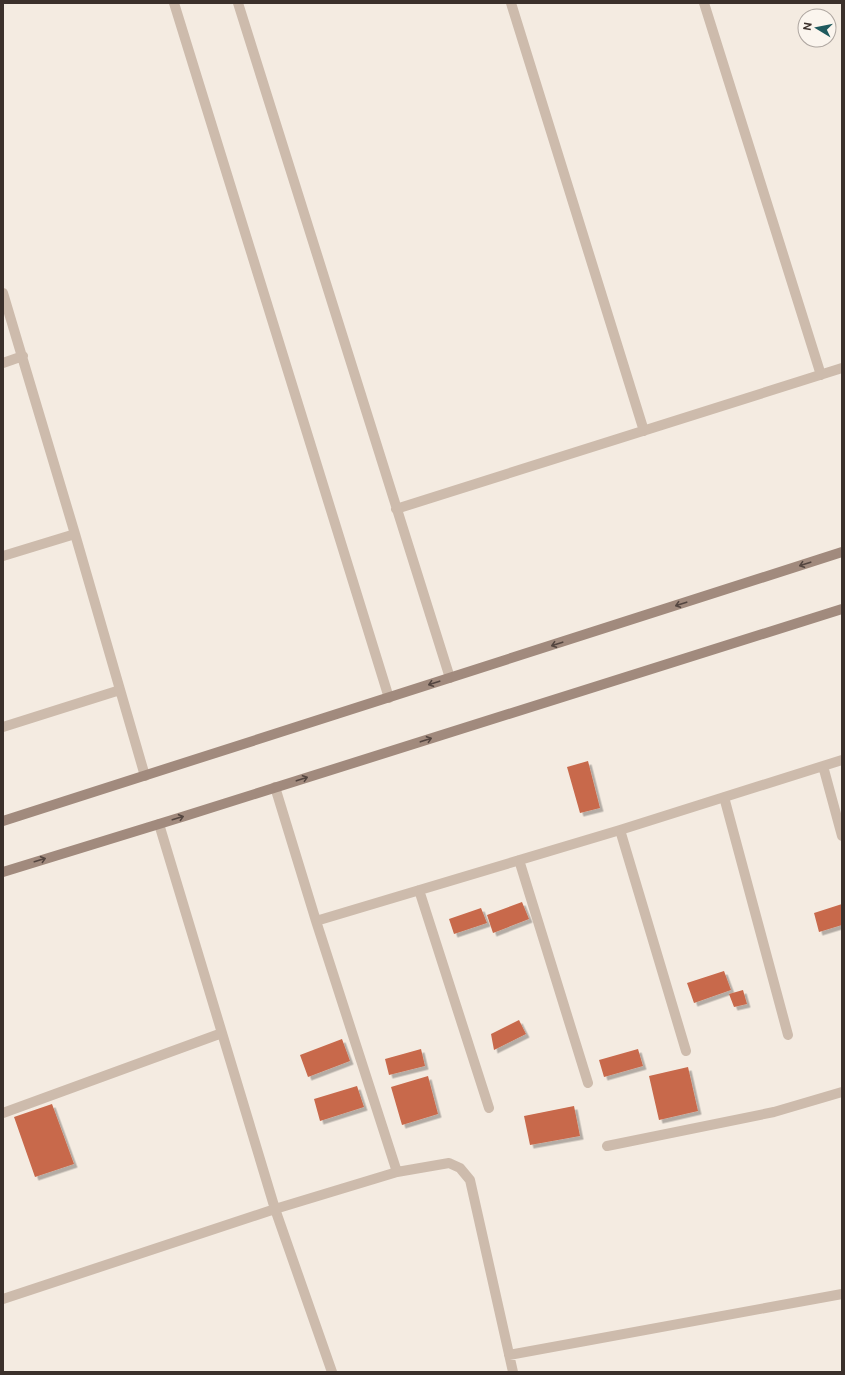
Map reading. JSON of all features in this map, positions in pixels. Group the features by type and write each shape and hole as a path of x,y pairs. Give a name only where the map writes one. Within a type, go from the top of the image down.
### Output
{"street":[{"path":"174,3 389,698"},
{"path":"238,3 450,678"},
{"path":"511,3 644,431"},
{"path":"704,3 821,375"},
{"path":"3,293 23,356 145,776"},
{"path":"3,363 23,356"},
{"path":"396,509 842,368"},
{"path":"3,556 75,534"},
{"path":"3,821 842,552"},
{"path":"3,872 842,609"},
{"path":"3,727 120,690"},
{"path":"316,921 620,830 842,760"},
{"path":"823,766 842,836"},
{"path":"275,787 316,921 397,1172"},
{"path":"724,797 788,1035"},
{"path":"159,824 275,1209 332,1372"},
{"path":"620,830 686,1050"},
{"path":"519,860 588,1083"},
{"path":"418,890 490,1108"},
{"path":"3,1113 222,1033"},
{"path":"607,1146 774,1112 842,1092"},
{"path":"3,1299 275,1209 397,1172 449,1163 460,1168 470,1180 513,1372"},
{"path":"510,1355 842,1294"}],"building":[{"path":"588,761 600,808 580,813 567,767"},
{"path":"522,902 529,919 493,933 487,915"},
{"path":"842,904 842,925 819,932 814,913"},
{"path":"481,908 487,923 454,934 449,919"},
{"path":"724,971 731,990 694,1003 687,983"},
{"path":"743,990 747,1004 734,1007 729,994"},
{"path":"519,1020 526,1034 494,1050 491,1034"},
{"path":"342,1039 350,1061 308,1077 300,1055"},
{"path":"421,1049 425,1066 389,1075 385,1059"},
{"path":"638,1049 643,1066 604,1077 599,1060"},
{"path":"688,1067 698,1111 659,1120 649,1076"},
{"path":"428,1076 438,1114 402,1125 391,1087"},
{"path":"357,1086 364,1107 320,1121 314,1099"},
{"path":"52,1104 74,1164 35,1177 14,1117"},
{"path":"574,1106 580,1136 530,1145 524,1116"}]}
